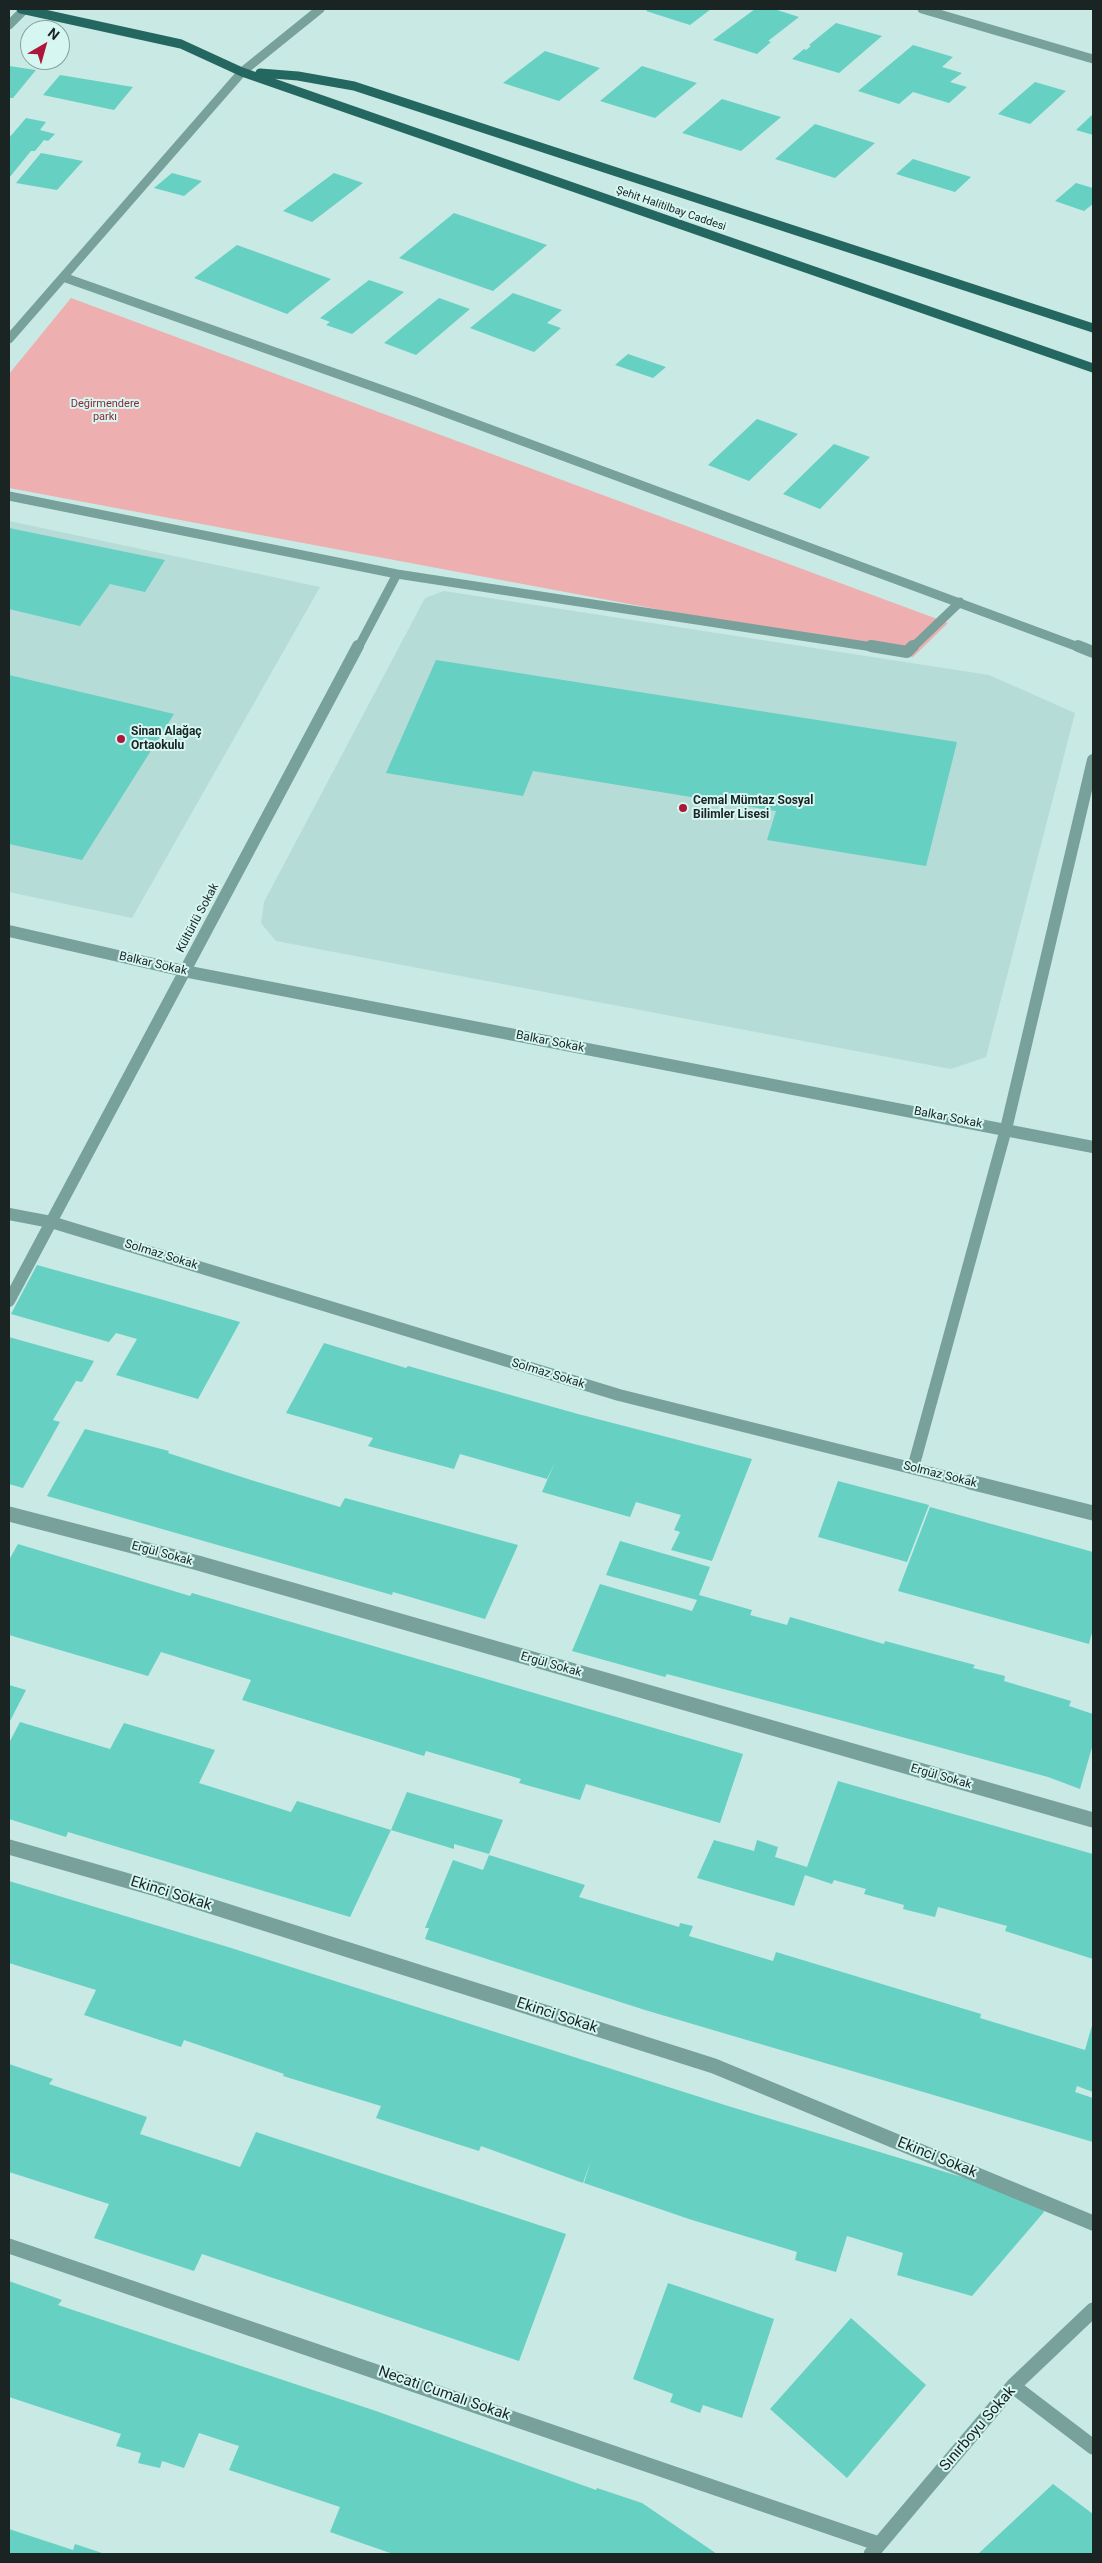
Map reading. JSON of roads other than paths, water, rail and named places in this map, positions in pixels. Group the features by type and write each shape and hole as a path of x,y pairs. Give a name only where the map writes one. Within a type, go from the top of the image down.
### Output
{"main road":[{"name":"Şehit Halitilbay Caddesi","path":"23,9 181,44 242,72 1093,368"},
{"name":"Şehit Halitilbay Caddesi","path":"242,72 298,76 354,86 1093,328"}],"street":[{"path":"9,25 23,9"},
{"path":"9,339 242,72 320,9"},
{"path":"922,9 1093,59"},
{"path":"63,278 414,401 1093,652"},
{"path":"9,496 397,574 907,652 960,602"},
{"name":"Kültürlü Sokak","path":"9,1301 397,574"},
{"path":"912,1468 1006,1129 1093,760"},
{"name":"Balkar Sokak","path":"9,931 184,972 1093,1147"},
{"name":"Solmaz Sokak","path":"9,1214 51,1222 619,1395 1093,1513"},
{"name":"Ergül Sokak","path":"9,1514 198,1563 1093,1820"},
{"name":"Ekinci Sokak","path":"9,1847 160,1890 714,2066 1093,2223"},
{"name":"Necati Cumalı Sokak","path":"9,2246 875,2549"},
{"name":"Sınırboyu Sokak","path":"875,2549 1014,2386 1093,2310"},
{"path":"1014,2386 1093,2447"}],"place":[{"name":"Sinan Alağaç Ortaokulu","path":"121,739"},
{"name":"Cemal Mümtaz Sosyal Bilimler Lisesi","path":"683,808"}],"park label":[{"name":"Değirmendere parkı","path":"105,410"}]}
